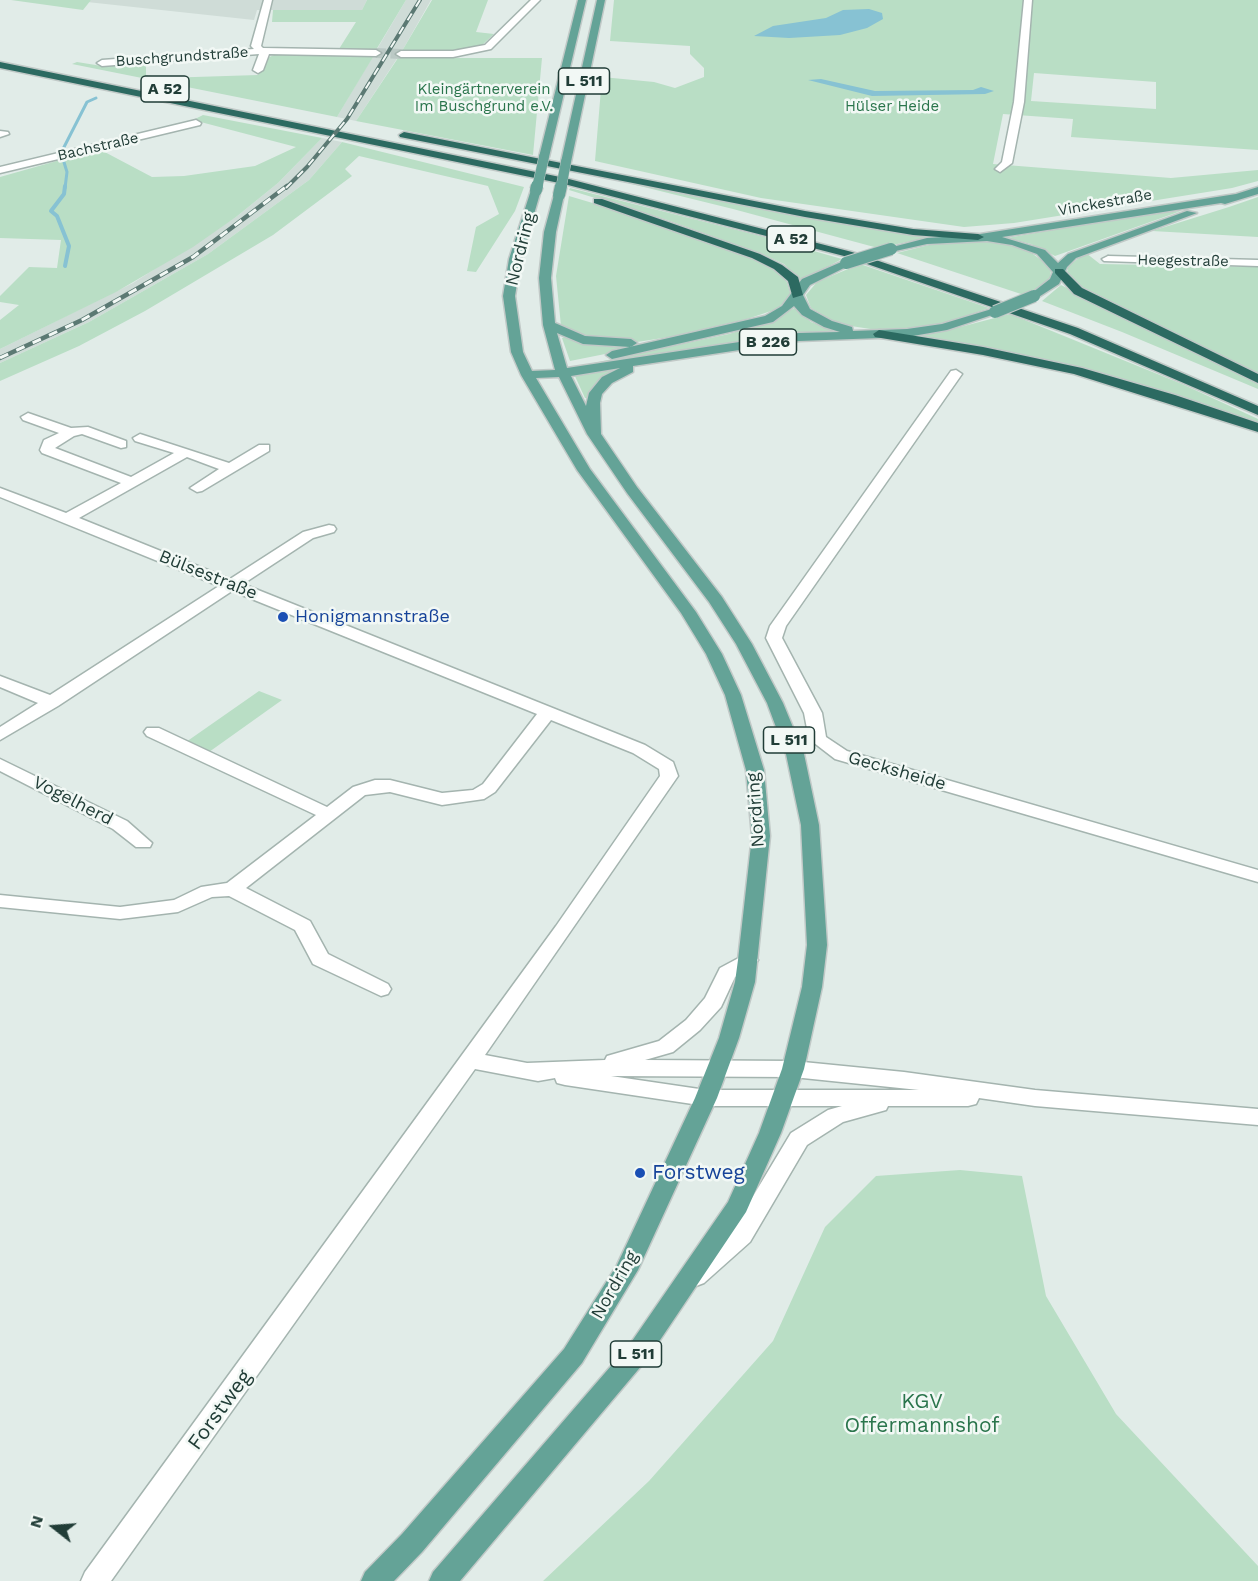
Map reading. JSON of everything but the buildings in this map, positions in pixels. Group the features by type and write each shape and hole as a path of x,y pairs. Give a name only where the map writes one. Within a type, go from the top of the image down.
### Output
{"highway":[{"name":"A 52","path":"0,56 574,176 843,244 990,290 1143,347"},
{"name":"A 52","path":"0,65 565,181 848,254 1074,331 1258,411"},
{"path":"331,124 419,138 805,214 907,231 978,237"},
{"path":"305,127 507,175 650,217 731,246 778,267 794,280 797,295"},
{"path":"1059,271 1068,284 1078,291 1258,379"},
{"path":"879,334 949,345 1077,371 1170,398 1258,428"}],"main road":[{"name":"Nordring","path":"375,1581 412,1542 573,1356 626,1270 706,1098 729,1038 748,960 761,836 754,770 733,695 714,654 688,612 584,470 527,375 513,334 510,296 515,259 536,189 582,0"},
{"name":"Nordring","path":"443,1581 639,1351 688,1283 738,1206 793,1069 812,987 818,945 810,825 795,754 775,703 744,644 716,600 632,490 594,434 562,370 549,325 545,264 601,0"},
{"name":"Vinckestraße","path":"1059,271 1067,260 1078,253 1258,190"},
{"name":"Vinckestraße","path":"978,237 1236,197"},
{"name":"B 226","path":"562,370 768,319 786,309 806,282 846,263 927,241 978,237"},
{"path":"978,237 1014,242 1034,249 1048,257 1059,271"},
{"name":"B 226","path":"527,375 658,359 799,337 934,329 995,312 1034,296 1055,281 1059,271"},
{"path":"797,295 801,308 819,320 838,328 879,334"},
{"path":"549,325 568,335 592,342 669,342"},
{"path":"594,434 593,403 601,385 621,371 658,359"}],"street":[{"name":"Buschgrundstraße","path":"263,53 256,46 268,0"},
{"path":"401,54 453,54 481,50 493,44 536,0"},
{"path":"1000,169 1007,163 1019,102 1027,35 1028,0"},
{"name":"Buschgrundstraße","path":"102,63 263,53 376,53"},
{"path":"258,70 263,53"},
{"name":"Bachstraße","path":"0,170 196,123"},
{"name":"Heegestraße","path":"1108,259 1258,263"},
{"name":"Gecksheide","path":"956,374 778,626 774,638 813,713 818,739 841,755 1258,876"},
{"path":"28,417 70,432"},
{"path":"121,444 82,430 70,432 49,443 47,450 132,482"},
{"path":"140,438 230,468"},
{"path":"196,488 264,448"},
{"path":"67,519 186,452"},
{"name":"Bülsestraße","path":"0,492 639,749 667,766"},
{"path":"0,735 308,535 329,529"},
{"path":"0,681 52,702"},
{"path":"232,889 359,791 375,786 390,786 442,799 478,795 489,788 548,712"},
{"path":"153,732 328,814"},
{"name":"Vogelherd","path":"0,764 120,825 144,843"},
{"name":"Forstweg","path":"95,1581 235,1389 663,788 669,776 667,766"},
{"path":"0,901 120,913 178,906 208,891 232,889 303,926 320,959 381,989"},
{"path":"593,1068 666,1047 693,1025 714,1002 727,973 748,960"},
{"path":"469,1060 706,1098 1035,1098"},
{"path":"527,1071 593,1068 793,1069 904,1080 1035,1098 1258,1117"},
{"name":"Nordring","path":"688,1283 742,1235 799,1139 836,1116 896,1098"}],"shaded area":[{"path":"91,0 367,0 362,10 257,10 254,20 87,2"},
{"path":"406,0 431,0 402,51 356,121 337,117"},
{"path":"322,138 342,142 309,180 208,254 89,322 0,363 0,349 133,283 236,217 278,183"}],"green space":[{"path":"11,0 91,0 83,10"},
{"path":"367,0 406,0 376,50 339,49 356,22 272,22 273,10 362,10"},
{"path":"432,0 488,0 476,32 494,34 481,46 468,50 402,51"},
{"name":"Hülser Heide","path":"614,0 1258,0 1258,150 1071,137 1073,119 1003,114 993,164 1171,178 1258,170 1258,181 1232,188 1014,223 964,227 761,198 595,161 602,77 654,82 675,88 704,77 704,68 690,54 690,46 610,41","holes":["1034,73 1156,82 1156,109 1031,101"]},
{"path":"279,53 373,57 337,117 72,64 77,62 108,67 121,62 146,61 146,75 163,78 258,75 267,58"},
{"name":"Kleingärtnerverein Im Buschgrund e.V.","path":"398,58 542,58 533,155 356,121"},
{"path":"203,115 322,138 278,183 236,217 193,247 116,292 0,349 0,320 19,305 0,302 0,296 29,267 57,268 61,240 0,238 0,177 99,149 152,177 184,176 255,166 296,147 193,120"},
{"path":"342,142 524,187 515,211 476,272 467,271 476,227 499,214 488,186 359,156 345,169 352,176 273,235 145,311 79,346 0,381 0,363 89,322 208,254 309,180"},
{"path":"583,172 901,233 931,237 878,248"},
{"path":"570,188 842,259 801,281 784,264 762,254 667,220 569,190"},
{"path":"569,196 653,221 753,258 774,269 786,280 791,295 777,309 747,319 669,337 637,342 601,342 578,336 561,326 556,276"},
{"path":"1258,197 1258,237 1152,231 1229,207"},
{"path":"1181,211 1055,256 1031,244 1007,238 1143,214"},
{"path":"981,241 1006,244 1030,252 1047,264 1051,270 1050,278 1045,284 1024,295 897,253 941,242"},
{"path":"1086,253 1100,264 1258,267 1258,374 1076,284 1067,275 1068,266"},
{"path":"860,264 989,308 943,324 902,331 838,324 811,308 806,295 817,282"},
{"path":"1061,285 1258,382 1258,389 1042,301"},
{"path":"795,308 811,322 835,331 795,334 575,367 729,334 760,324"},
{"path":"1010,314 1182,384 1258,419 1258,424 1122,380 911,337 945,331"},
{"path":"562,338 593,345 635,348 570,361"},
{"path":"629,366 588,398 585,398 574,374"},
{"path":"259,691 282,700 209,752 186,742"},
{"name":"KGV Offermannshof","path":"960,1170 1022,1176 1046,1296 1116,1414 1258,1566 1258,1581 543,1581 649,1481 773,1341 825,1227 876,1176"}],"water":[{"path":"869,9 882,13 883,19 867,28 840,35 789,38 754,36 773,26 826,18 843,10"},
{"path":"821,79 875,91 973,90 981,87 994,91 985,94 872,96 808,80"}],"waterway":[{"path":"61,153 87,102 96,98"},
{"path":"63,159 67,172 65,188"},
{"path":"65,186 64,194 51,211 57,216 69,246 65,266"}],"tunnel":[{"path":"376,53 401,54"}],"railway":[{"path":"286,188 307,167 347,119 420,0"},
{"path":"0,358 82,320 193,257 287,186"}],"place":[{"name":"Honigmannstraße","path":"283,617"},
{"name":"Forstweg","path":"640,1173"}]}
